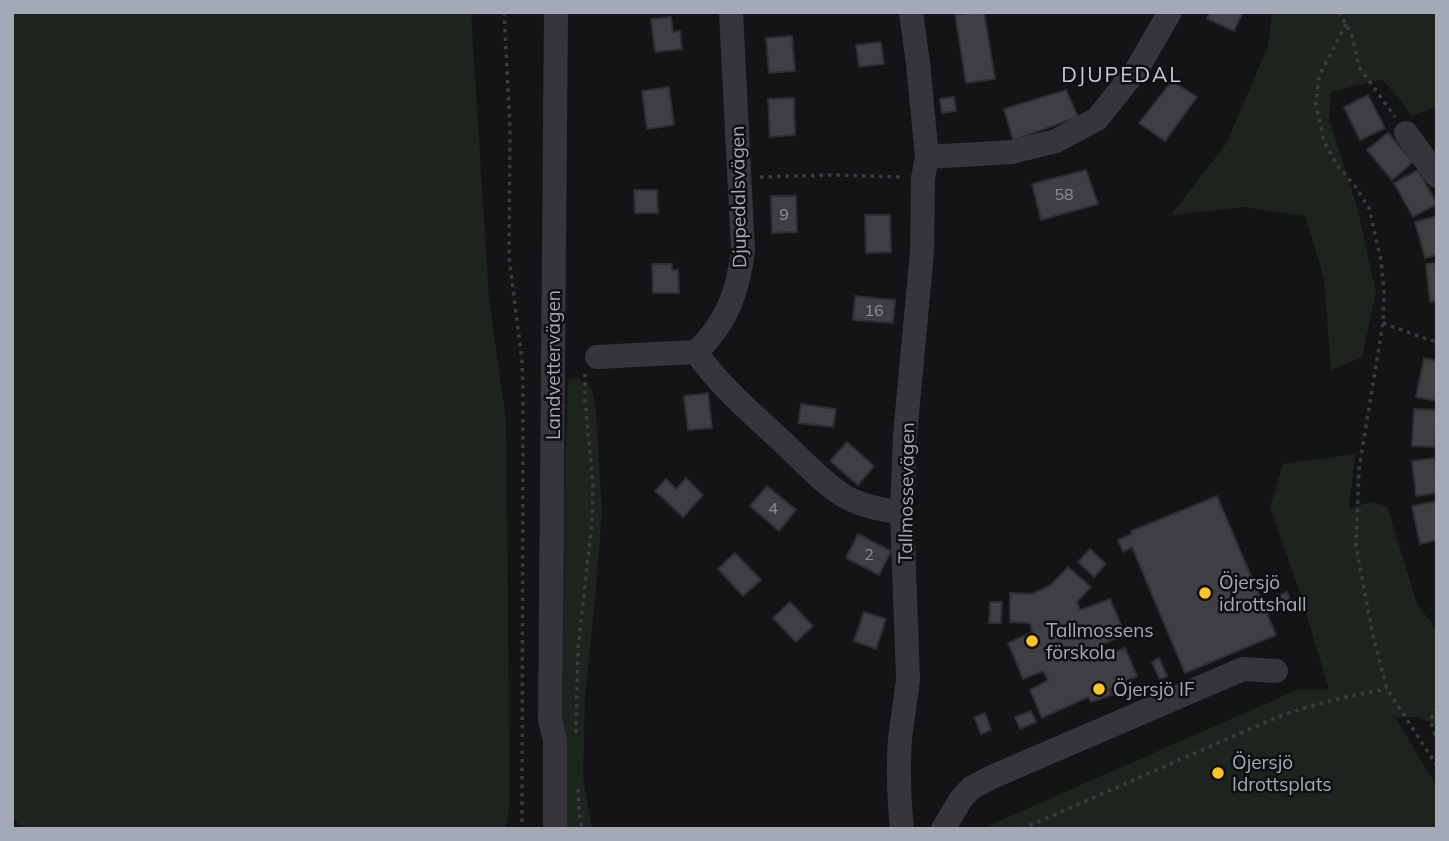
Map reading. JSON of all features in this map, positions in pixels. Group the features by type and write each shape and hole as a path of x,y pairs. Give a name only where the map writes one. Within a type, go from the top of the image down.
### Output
{"street":[{"name":"Landvettervägen","path":"544,829 545,740 550,719 556,12"},
{"name":"Djupedalsvägen","path":"695,352 709,340 725,317 736,293 743,250 731,12"},
{"name":"Tallmossevägen","path":"902,829 899,758 908,679 902,513 905,435 922,252 925,168 918,63 911,12"},
{"path":"925,168 1056,141 1097,119 1137,69 1170,12"},
{"path":"1406,133 1437,176"},
{"path":"597,357 695,352 725,388 823,480 846,496 873,507 902,513"},
{"path":"943,829 971,788 992,777 1243,669 1276,671"},
{"name":"Landvettervägen","path":"550,719 555,741 555,829"}],"path":[{"path":"504,12 510,127 509,257 523,388 522,829"},
{"path":"1339,12 1352,36 1359,67 1406,133"},
{"path":"1346,24 1319,76 1316,104 1324,142 1337,165 1369,208 1381,260 1384,292 1383,323 1359,469 1356,546 1373,636 1387,689 1437,766"},
{"path":"740,177 832,175 925,168"},
{"path":"1383,323 1437,341"},
{"path":"576,744 578,648 592,522 593,483 584,382 585,364 588,359 597,357"},
{"path":"1022,829 1306,706 1387,689"},
{"path":"1437,708 1431,716 1432,728 1437,738"},
{"path":"578,784 582,829"}],"shaded area":[{"path":"12,12 471,12 489,299 506,420 510,803 506,829 22,829 12,816"},
{"path":"1272,12 1437,12 1437,106 1413,116 1382,79 1331,92 1329,119 1357,207 1376,292 1362,357 1331,370 1324,278 1305,216 1244,207 1171,215 1226,144 1268,46"},
{"path":"577,377 592,390 596,410 602,512 585,698 583,777 592,829 560,829 560,613 568,379"},
{"path":"1355,454 1349,509 1370,502 1387,506 1417,604 1437,630 1437,726 1419,717 1395,717 1437,787 1437,829 981,829 1299,689 1329,690 1302,599 1270,507 1283,464"}],"building":[{"path":"984,12 995,79 966,83 955,15"},
{"path":"1210,12 1243,12 1234,31 1207,19"},
{"path":"671,17 673,32 680,31 682,49 655,52 651,19"},
{"path":"792,36 795,71 769,73 766,38"},
{"path":"881,42 884,64 859,67 856,45"},
{"path":"1172,81 1197,97 1165,141 1139,123"},
{"path":"669,87 674,125 647,129 642,91"},
{"path":"1066,90 1078,117 1013,140 1004,109"},
{"path":"1368,95 1385,128 1360,140 1344,107"},
{"path":"954,97 956,111 942,113 940,99"},
{"path":"794,98 795,135 770,137 768,99"},
{"path":"1388,133 1413,162 1392,180 1367,150"},
{"path":"1086,170 1098,204 1041,220 1032,184"},
{"path":"1418,170 1437,204 1413,217 1394,183"},
{"path":"634,190 657,190 658,213 635,213"},
{"path":"771,196 796,196 797,232 772,233"},
{"path":"865,215 890,215 891,252 866,253"},
{"path":"1437,216 1437,255 1425,258 1415,222"},
{"path":"1437,263 1437,301 1430,302 1426,264"},
{"path":"652,264 672,264 672,270 678,270 679,293 653,293"},
{"path":"855,296 895,300 893,323 853,320"},
{"path":"1424,358 1437,361 1437,401 1416,397"},
{"path":"708,393 712,428 688,430 684,396"},
{"path":"801,404 836,409 833,427 798,423"},
{"path":"1414,409 1437,410 1435,447 1412,446"},
{"path":"847,442 874,466 858,485 830,461"},
{"path":"1435,458 1437,493 1416,496 1412,461"},
{"path":"686,478 703,495 683,517 655,491 666,479 676,489"},
{"path":"767,486 796,510 779,531 750,506"},
{"name":"Öjersjö idrottshall","path":"1217,496 1276,635 1185,673 1132,547 1123,552 1118,540 1132,534 1131,531"},
{"path":"1437,501 1437,540 1420,544 1412,506"},
{"path":"858,534 891,551 879,575 846,558"},
{"path":"1090,549 1106,564 1094,577 1078,562"},
{"path":"735,553 761,580 743,596 718,569"},
{"path":"1068,567 1091,587 1077,602 1080,610 1110,599 1125,634 1102,645 1105,655 1125,648 1137,676 1110,689 1112,695 1091,702 1088,697 1042,718 1030,690 1048,680 1043,671 1023,679 1008,643 1032,632 1030,623 1010,622 1010,593 1032,594 1051,585"},
{"path":"1287,592 1292,605 1284,608 1279,596"},
{"path":"790,602 813,626 796,642 773,618"},
{"path":"990,602 1002,602 1001,623 989,623"},
{"path":"864,612 886,619 876,649 854,641"},
{"path":"1159,658 1167,676 1160,680 1152,662"},
{"path":"1031,711 1036,722 1020,729 1015,717"},
{"path":"985,713 991,730 981,734 974,717"}],"place":[{"name":"Öjersjö idrottshall","path":"1205,593"},
{"name":"Tallmossens förskola","path":"1032,641"},
{"name":"Öjersjö IF","path":"1099,689"},
{"name":"Öjersjö Idrottsplats","path":"1218,773"}],"district":[{"name":"DJUPEDAL","path":"1122,74"}]}
